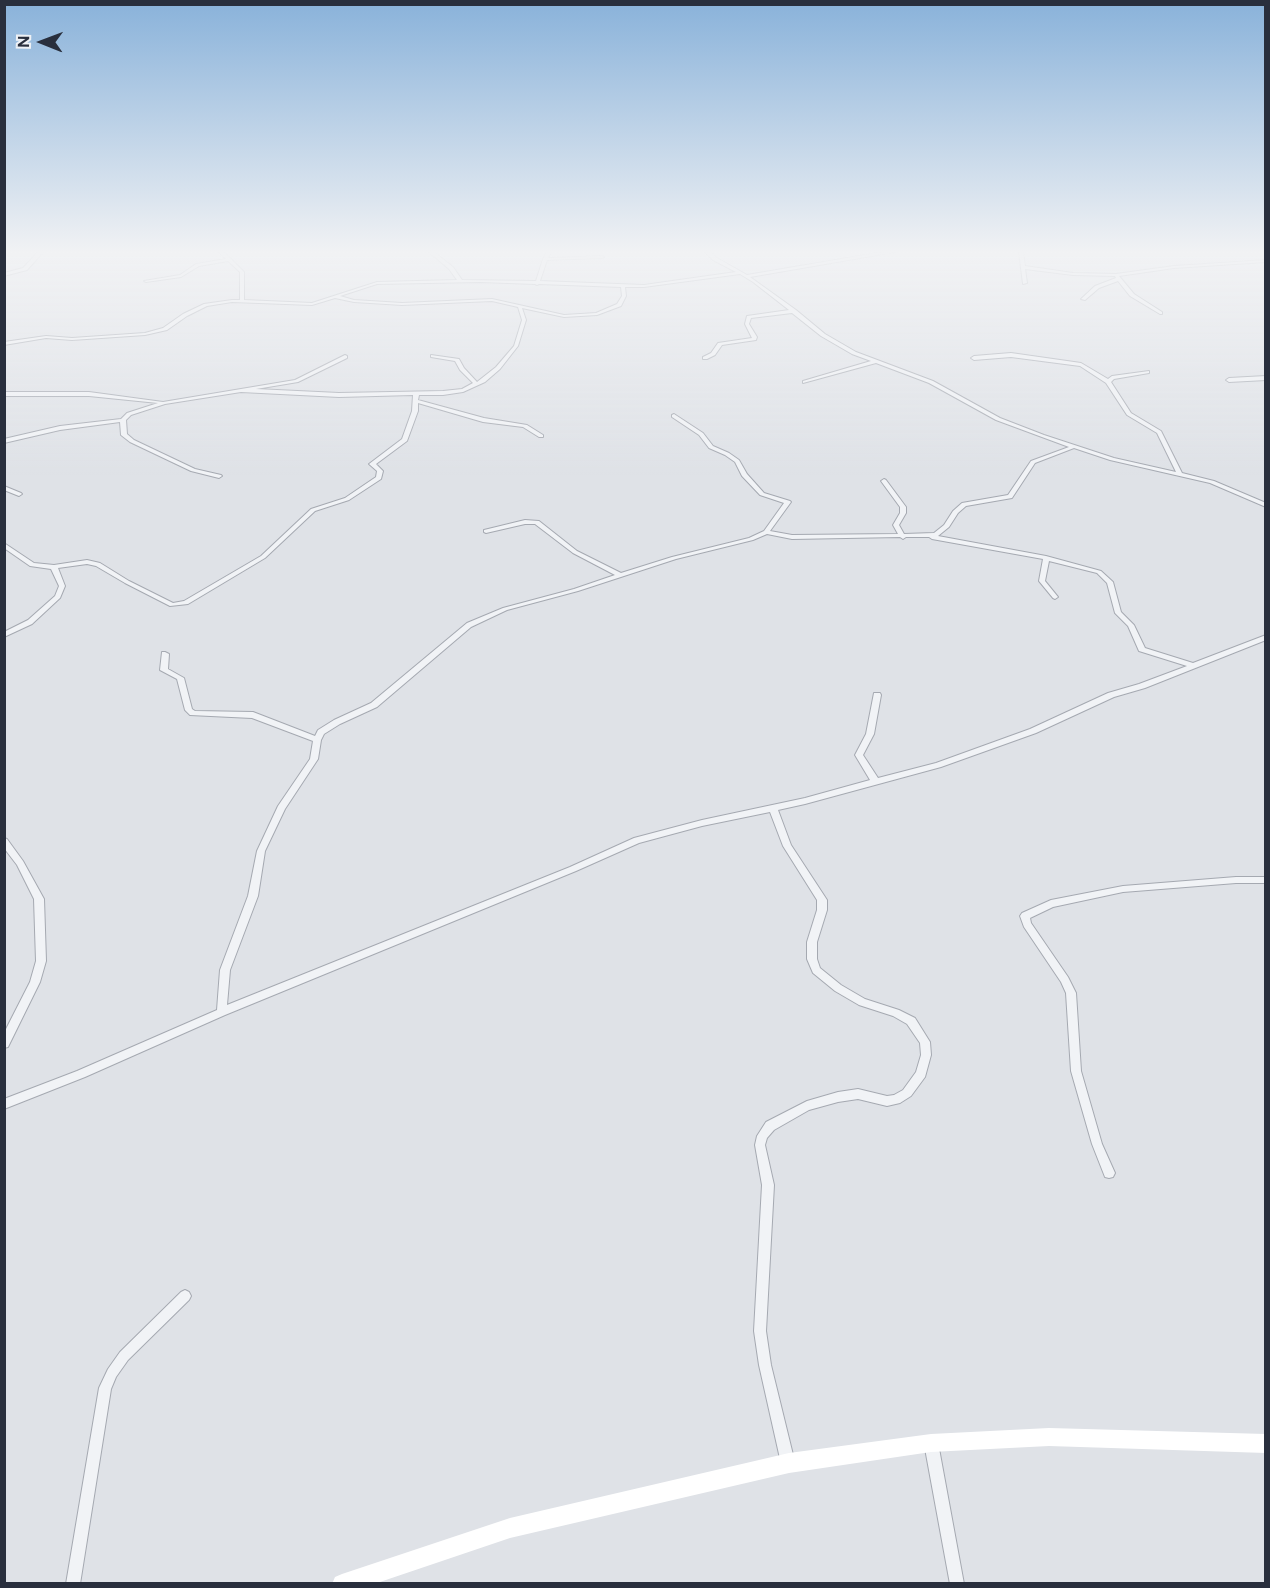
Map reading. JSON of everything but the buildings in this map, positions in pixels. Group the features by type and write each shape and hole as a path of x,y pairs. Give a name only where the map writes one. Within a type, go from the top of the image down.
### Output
{"main road":[{"path":"342,1584 510,1528 789,1463 931,1443 1049,1437 1266,1444"}],"street":[{"path":"4,344 46,337 72,339 145,334 169,326"},
{"path":"241,390 416,397 455,391 477,384 498,368 516,346 522,326"},
{"path":"705,358 713,354 720,344 754,339 748,326"},
{"path":"813,326 836,344 874,362 931,382 998,419 1073,447 1227,487 1266,506"},
{"path":"974,358 1011,355 1081,365 1108,382 1129,414 1159,432 1179,473"},
{"path":"433,356 457,360 462,369 477,384"},
{"path":"4,441 54,429 123,420 129,414 164,403 297,381 345,357"},
{"path":"805,382 874,362"},
{"path":"1108,382 1112,378 1147,372"},
{"path":"1228,380 1266,378"},
{"path":"4,394 89,394 164,403"},
{"path":"416,397 473,418 525,426 541,436"},
{"path":"4,545 32,566 54,567 87,561 98,564 172,605 186,603 258,561 313,510 347,499 379,478 380,471 372,464 405,440 416,397"},
{"path":"222,1012 225,970 250,905 261,851 281,808 314,759 317,740 328,727 374,705 469,625 506,609 622,576 674,558 751,539 766,532 788,502 762,494 744,475 738,462 727,453 711,447 701,434 674,416"},
{"path":"123,420 124,435 132,441 193,470 219,476"},
{"path":"928,536 940,532 964,504 1010,496 1033,462 1073,447"},
{"path":"884,482 903,507 903,513 896,525 903,537"},
{"path":"4,488 19,494"},
{"path":"486,531 525,522 537,522 575,552 622,576"},
{"path":"766,532 792,537 928,536 1080,565 1107,578 1118,613 1131,625 1142,649 1192,665"},
{"path":"1046,558 1042,581 1055,597"},
{"path":"4,635 30,622 58,597 62,586 54,567"},
{"path":"4,1104 81,1074 222,1012 573,869 637,840 702,822 773,809 938,765 1061,719 1111,695 1142,686 1266,637"},
{"path":"165,654 164,670 180,678 189,710 194,714 253,715 317,740"},
{"path":"875,782 859,755 870,734 877,696"},
{"path":"773,809 787,846 822,900 812,942 812,959 816,970 838,988 862,1002 896,1013 910,1021 925,1041 926,1055 921,1074 907,1093 896,1100 887,1101 858,1094 838,1097 807,1106 770,1126 762,1136 760,1145 768,1185 760,1331 765,1365 789,1463"},
{"path":"4,841 26,872 39,899 41,961 35,982 4,1044"},
{"path":"1109,1173 1097,1144 1076,1071 1071,993 1065,980 1027,924 1025,916 1051,904 1123,889 1236,880 1266,880"},
{"path":"73,1584 105,1388 124,1356 185,1296"},
{"path":"931,1443 957,1584"}]}
